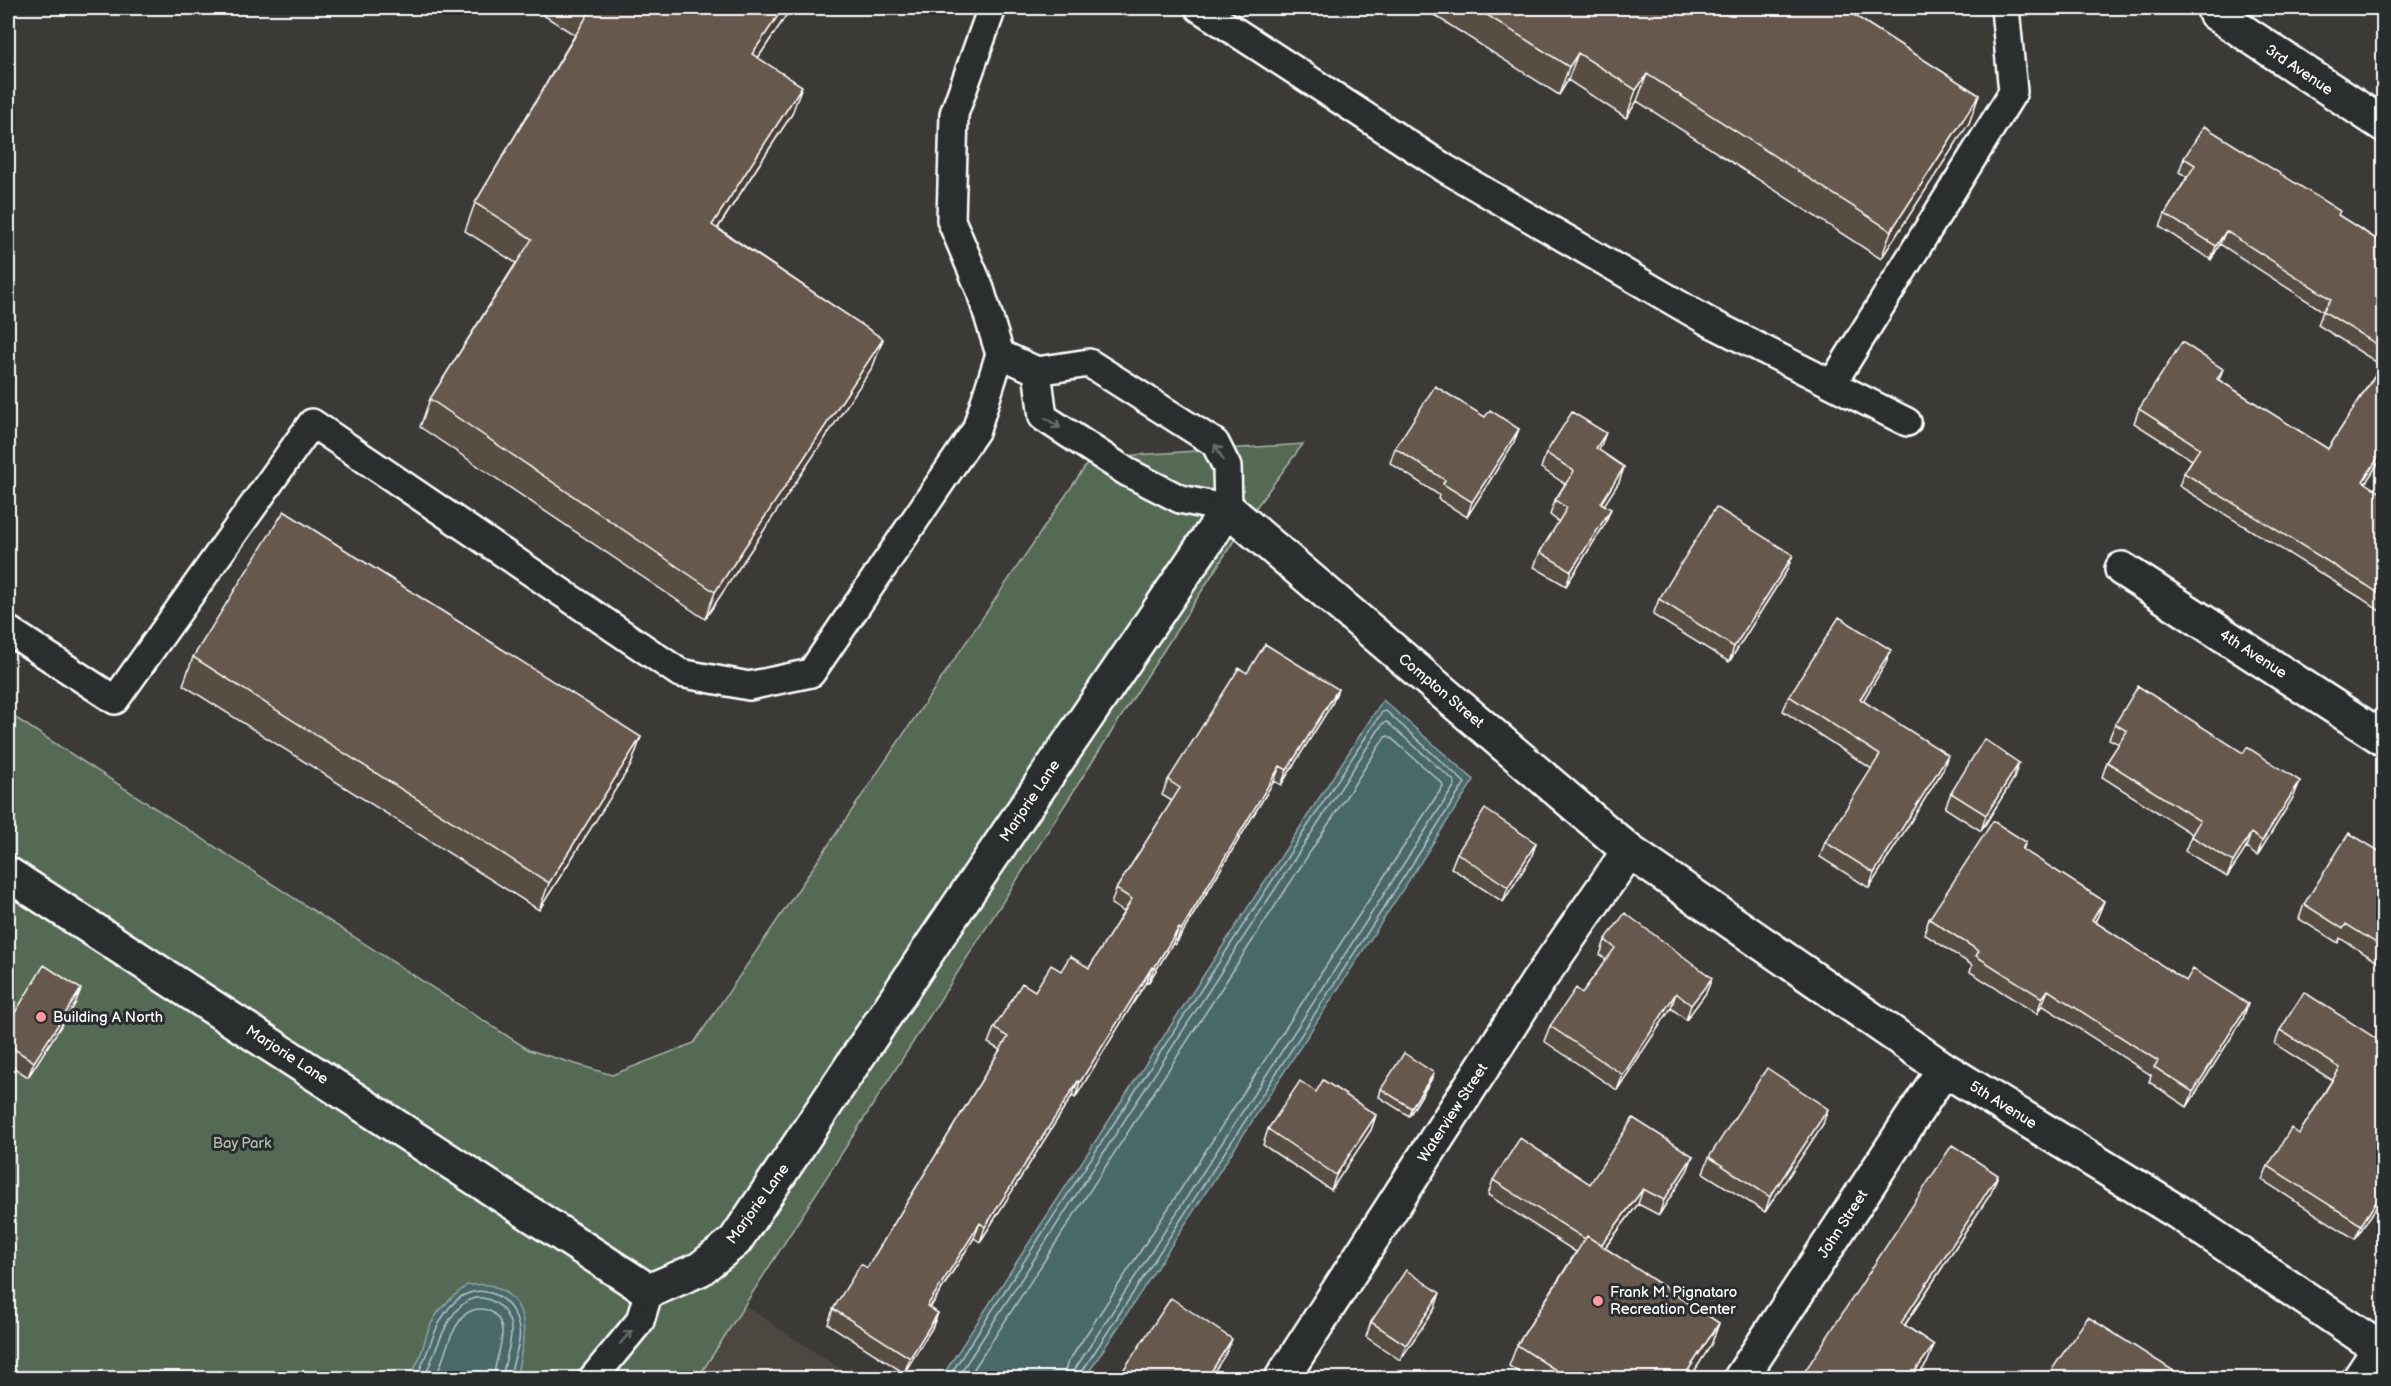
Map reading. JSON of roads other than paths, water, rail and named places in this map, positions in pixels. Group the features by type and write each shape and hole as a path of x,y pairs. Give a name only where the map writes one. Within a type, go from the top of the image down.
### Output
{"street":[{"name":"3rd Avenue","path":"2215,13 2384,125"},
{"name":"Compton Street","path":"1228,509 1629,850"},
{"name":"Marjorie Lane","path":"8,874 649,1291 700,1269 735,1242 936,939 1228,509"},
{"name":"4th Avenue","path":"2122,570 2384,739"},
{"name":"5th Avenue","path":"1629,850 1944,1069 2179,1213 2382,1347"},
{"name":"Waterview Street","path":"1282,1378 1539,980 1629,850"},
{"name":"John Street","path":"1742,1378 1944,1069"},
{"path":"2360,1378 2382,1347"}],"lane":[{"path":"8,630 116,700 312,423 680,673 749,686 811,673 975,430 1000,354 980,289 951,220 954,114 992,8"},
{"path":"1199,8 1236,17 1446,169 1709,322 1908,422"},
{"path":"1832,384 2013,92 2006,8"},
{"path":"1000,354 1037,371 1089,363 1215,443 1227,467 1228,509 1180,499 1127,471 1043,417 1037,371"},
{"path":"593,1378 640,1321 649,1291"}],"water":[{"path":"1383,700 1474,780 1085,1378 941,1378"},
{"path":"467,1285 492,1286 508,1294 517,1304 524,1326 516,1378 408,1378 418,1361 435,1317 449,1300"}],"place":[{"name":"Building A North","path":"41,1017"},
{"name":"Frank M. Pignataro Recreation Center","path":"1598,1301"}],"park label":[{"name":"Bay Park","path":"242,1143"}]}
